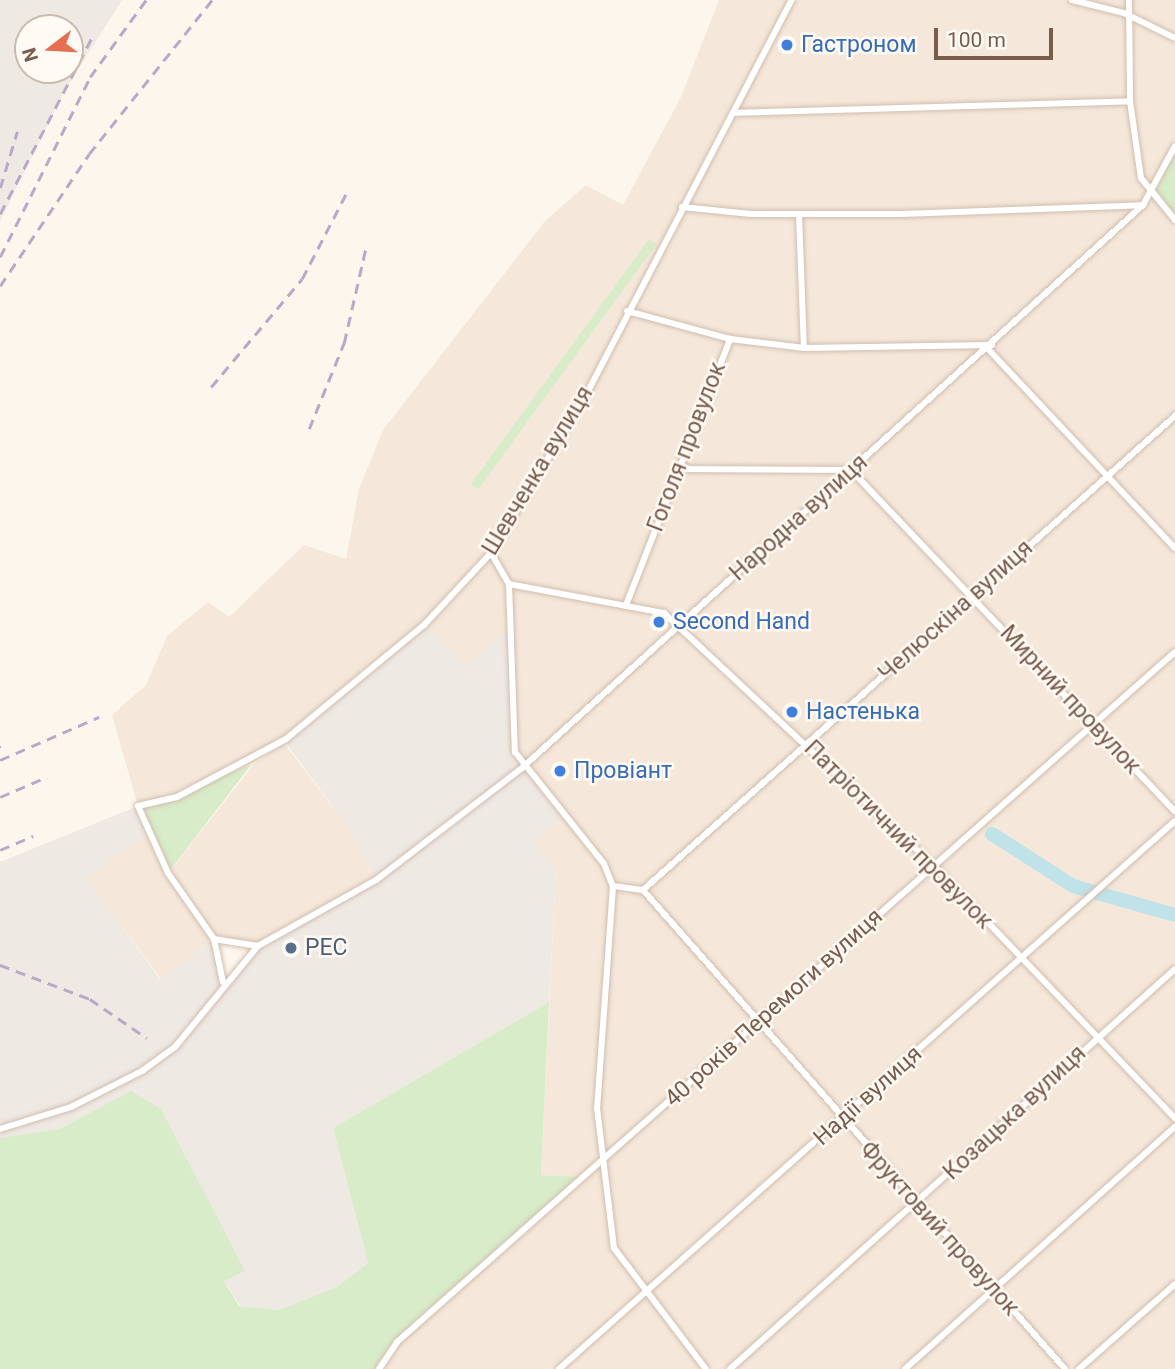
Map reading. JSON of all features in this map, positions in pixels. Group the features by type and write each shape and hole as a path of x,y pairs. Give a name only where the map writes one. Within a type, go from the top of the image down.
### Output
{"street":[{"name":"Шевченка вулиця","path":"214,939 157,853 138,806 177,797 286,739 424,625 491,553 586,395 627,311 792,0"},
{"path":"1072,0 1124,13 1175,38"},
{"path":"1129,0 1124,13 1130,101 1149,196 1175,220"},
{"path":"733,113 1130,101"},
{"name":"Народна вулиця","path":"0,1129 71,1107 142,1072 175,1047 223,982 258,946 376,880 523,767 990,347 1143,205 1175,146"},
{"path":"682,207 799,214 1143,205"},
{"path":"799,214 804,348"},
{"path":"627,311 730,339"},
{"name":"Гоголя провулок","path":"626,604 730,339 804,348 990,347"},
{"path":"990,347 1175,548"},
{"name":"Челюскіна вулиця","path":"643,890 1175,416"},
{"path":"679,469 851,470"},
{"name":"Мирний провулок","path":"851,470 1175,811"},
{"path":"491,553 509,584 515,752 523,767 565,812 613,886 597,1108 614,1248 706,1369"},
{"name":"Патріотичний провулок","path":"509,584 664,613 807,743 934,866 1019,958 1175,1118"},
{"name":"40 років Перемоги вулиця","path":"379,1369 397,1342 1175,652"},
{"name":"Надії вулиця","path":"559,1369 842,1121 1019,958 1175,821"},
{"path":"613,886 643,890"},
{"name":"Фруктовий провулок","path":"643,890 842,1121 1065,1369"},
{"path":"223,982 214,939 258,946"},
{"name":"Козацька вулиця","path":"730,1369 917,1204 1097,1037 1175,970"},
{"path":"905,1369 1175,1127"},
{"path":"1079,1369 1175,1284"}],"shaded area":[{"path":"0,0 122,0 84,60 84,14 14,14 14,84 69,84 0,221"},
{"path":"719,0 1175,0 1175,1369 379,1369 397,1342 584,1177 541,1175 556,868 533,842 515,752 510,629 466,666 425,626 253,763 138,806 112,715 146,685 167,636 208,602 229,617 304,545 346,559 359,489 383,430 545,221 586,185 623,205 681,97"},
{"path":"426,626 466,666 511,628 515,752 565,812 533,842 556,868 549,1002 333,1128 368,1263 337,1287 279,1310 240,1306 131,1131 0,1162 0,862 138,806 146,834 86,878 160,979 214,939 224,982 258,946 376,880 348,827 285,742"},
{"path":"284,743 348,827 376,880 258,946 214,939 161,979 85,877 146,834 169,872 254,764"}],"green space":[{"path":"1175,146 1175,220 1149,196"},
{"path":"649,239 656,244 478,489 471,484"},
{"path":"251,765 168,873 138,806"},
{"path":"549,1002 541,1175 585,1177 397,1342 379,1369 0,1369 0,1138 60,1129 131,1091 161,1109 245,1271 224,1281 239,1306 279,1310 337,1287 368,1263 333,1128"}],"waterway":[{"path":"992,834 1073,886 1175,915"}],"railway":[{"path":"0,257 90,77 146,0"},
{"path":"0,286 89,154 212,0"},
{"path":"0,214 92,37"},
{"path":"0,188 17,132"},
{"path":"211,387 302,279 347,192"},
{"path":"309,429 344,343 366,247"},
{"path":"0,760 99,717"},
{"path":"0,797 47,777"},
{"path":"0,850 33,836"},
{"path":"0,965 90,999 147,1038"}],"place":[{"name":"Гастроном","path":"787,45"},
{"name":"Second Hand","path":"659,622"},
{"name":"Настенька","path":"792,712"},
{"name":"Провіант","path":"560,771"},
{"name":"РЕС","path":"291,948"}]}
